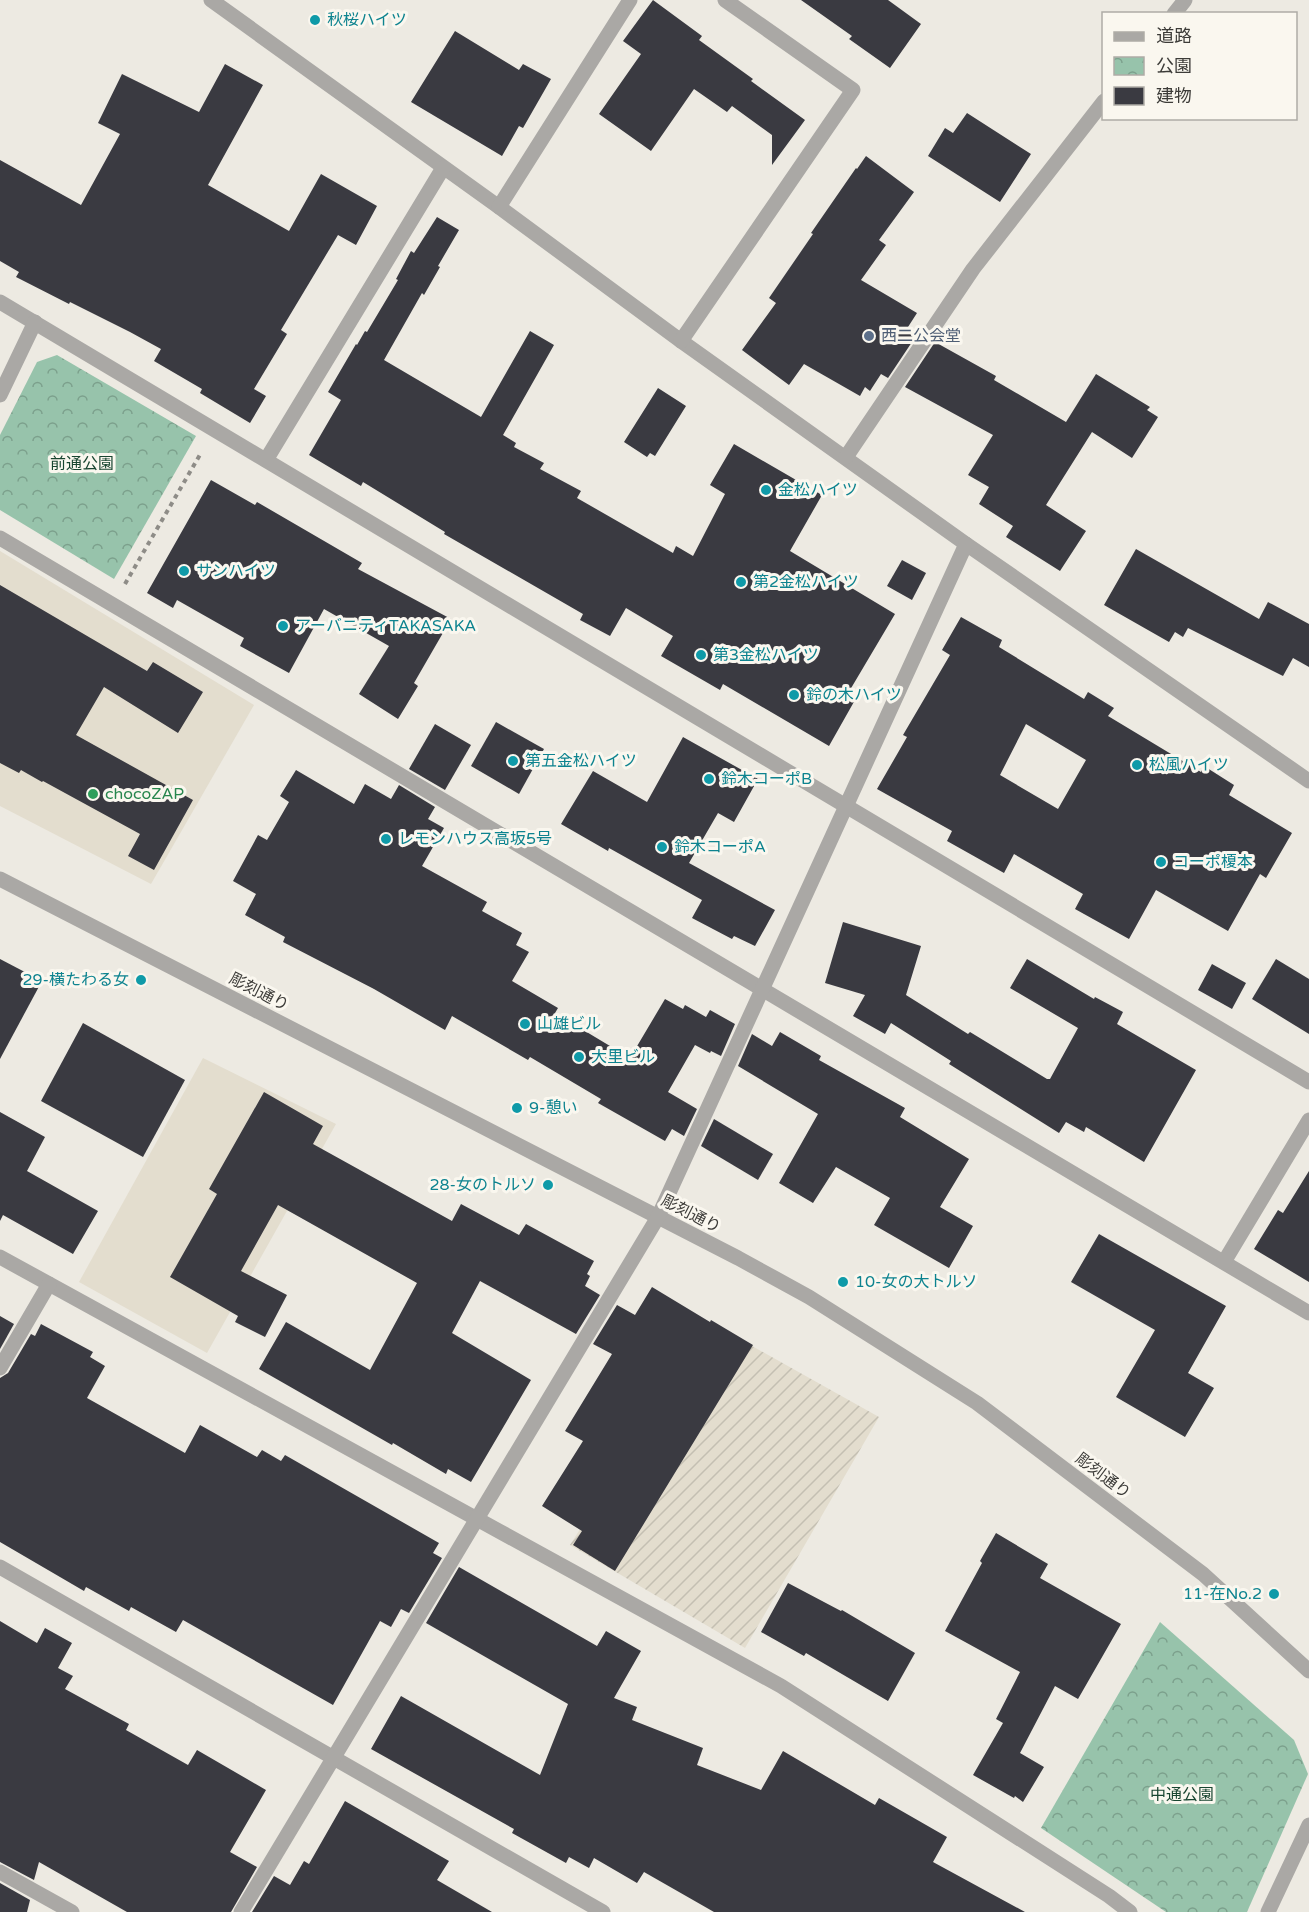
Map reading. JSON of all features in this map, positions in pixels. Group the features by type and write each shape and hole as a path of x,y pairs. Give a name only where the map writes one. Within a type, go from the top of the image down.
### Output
{"street":[{"path":"211,0 500,207 681,342 966,544 1309,780"},
{"path":"500,207 630,0"},
{"path":"681,342 853,90 725,0"},
{"path":"1176,12 1185,0"},
{"path":"846,457 973,269 1102,104"},
{"path":"266,460 443,168"},
{"path":"0,302 1309,1082"},
{"path":"0,394 35,322"},
{"path":"0,538 1309,1313"},
{"path":"241,1912 658,1217 966,544"},
{"name":"彫刻通り","path":"0,879 809,1297 977,1402 1203,1574 1309,1671"},
{"path":"1224,1262 1309,1120"},
{"path":"0,1257 781,1686 1130,1912"},
{"path":"0,1368 49,1284"},
{"path":"0,1567 603,1912"},
{"path":"1268,1912 1309,1825"},
{"path":"0,1872 72,1912"}],"path":[{"path":"113,605 215,430"}],"shaded area":[{"path":"0,551 254,705 151,884 0,806"},
{"path":"203,1058 336,1124 207,1353 79,1282"},
{"path":"711,1323 879,1417 745,1648 570,1545"}],"green space":[{"name":"前通公園","path":"57,355 196,436 114,579 0,510 0,435 37,362"},
{"name":"中通公園","path":"1160,1622 1294,1740 1308,1774 1247,1912 1166,1912 1041,1828"}],"building":[{"path":"653,0 702,36 699,40 805,120 772,165 772,135 732,106 727,112 694,89 651,151 599,114 641,54 623,41"},
{"path":"801,0 888,0 921,24 890,68 849,39 852,36"},
{"path":"455,31 519,70 523,64 551,79 523,128 519,126 502,156 411,102"},
{"path":"225,64 263,85 208,185 289,231 321,174 377,206 356,245 338,235 281,330 287,334 254,389 266,396 250,423 200,393 202,389 154,361 161,349 16,277 19,272 0,261 0,160 81,205 120,134 98,123 122,74 199,112"},
{"path":"967,113 1031,154 1000,202 928,156 945,128 953,133"},
{"path":"866,156 914,192 879,240 886,245 861,280 917,313 908,327 918,333 888,378 881,374 870,391 865,387 860,396 804,364 789,385 742,350 776,303 769,298 813,234 811,233"},
{"path":"437,217 459,230 424,295 422,293 384,360 481,417 530,331 554,345 503,435 516,443 514,447 544,463 540,469 581,491 577,498 673,553 676,546 693,556 725,494 710,485 734,444 822,495 790,551 895,614 847,695 855,700 829,746 723,684 720,690 661,656 673,636 626,608 610,636 580,620 583,614 444,534 445,532 363,482 361,486 309,455 341,400 328,392 398,280 396,279 411,251 414,253"},
{"path":"935,342 996,376 994,380 1066,422 1096,374 1150,407 1147,410 1158,417 1132,458 1092,432 1046,505 1086,531 1060,571 1006,537 1013,526 979,504 989,487 968,475 993,435 905,387"},
{"path":"658,388 686,406 655,456 650,453 647,457 624,442"},
{"path":"211,480 255,505 257,502 362,563 358,569 451,619 414,683 418,686 398,719 359,694 389,646 324,609 289,673 240,646 244,638 177,600 173,608 147,593"},
{"path":"1136,549 1259,619 1268,602 1309,624 1309,667 1293,658 1283,676 1188,628 1183,637 1175,632 1169,642 1104,605"},
{"path":"902,560 926,573 912,600 887,586"},
{"path":"0,585 147,671 153,662 203,692 178,733 104,687 76,735 193,800 154,870 128,856 140,834 43,781 21,770 19,773 0,763"},
{"path":"961,617 1002,640 999,647 1084,699 1088,692 1114,708 1108,716 1201,772 1204,766 1234,785 1229,795 1292,833 1266,878 1260,874 1228,931 1156,890 1129,939 1075,909 1083,894 1014,854 1004,873 947,841 952,831 877,789 907,737 903,735 950,655 942,650","holes":["1026,724 1086,760 1058,809 1000,775"]},
{"name":"第五金松ハイツ","path":"496,722 544,749 519,794 471,766"},
{"path":"435,724 471,745 445,790 409,769"},
{"path":"683,737 758,779 734,822 718,813 689,863 775,910 755,946 734,936 732,939 692,918 702,900 561,824 593,771 647,802"},
{"path":"296,770 354,804 365,784 391,799 399,785 435,807 428,819 444,828 422,866 487,902 482,911 522,933 516,945 529,952 512,981 558,1008 555,1013 630,1058 665,999 683,1009 685,1005 706,1017 710,1010 735,1024 721,1056 695,1045 668,1092 697,1109 684,1136 672,1129 665,1141 598,1103 601,1099 530,1057 528,1060 452,1016 445,1030 374,989 283,942 285,937 245,915 256,894 233,881 258,835 267,840 289,802 280,796"},
{"path":"843,922 921,946 906,995 1047,1079 1050,1079 1078,1028 1010,988 1027,959 1094,999 1095,997 1123,1012 1117,1024 1196,1070 1144,1162 1086,1127 1084,1132 1066,1122 1059,1133 949,1064 951,1061 891,1023 885,1034 853,1016 865,995 825,983"},
{"path":"0,959 42,981 0,1059"},
{"path":"1276,959 1309,979 1309,1034 1252,999"},
{"path":"1212,964 1246,983 1232,1009 1198,990"},
{"path":"83,1023 185,1080 143,1157 41,1101"},
{"path":"780,1032 821,1056 819,1060 905,1108 900,1117 969,1159 940,1207 973,1226 949,1268 874,1225 890,1198 836,1167 813,1203 779,1183 818,1114 738,1066 752,1034 772,1046"},
{"path":"264,1092 323,1126 313,1144 452,1221 461,1204 519,1235 526,1224 594,1261 587,1274 590,1276 585,1286 600,1295 576,1334 480,1281 452,1333 531,1380 471,1482 448,1469 446,1474 259,1369 286,1322 370,1370 417,1283 278,1205 241,1271 287,1295 265,1337 235,1322 238,1316 170,1277 217,1194 209,1189"},
{"path":"0,1112 45,1137 27,1171 98,1211 73,1254 3,1215 0,1221"},
{"path":"714,1119 773,1154 758,1180 701,1146"},
{"path":"1309,1171 1309,1282 1254,1249 1278,1210 1283,1213"},
{"path":"1099,1234 1226,1306 1188,1373 1214,1388 1185,1437 1116,1397 1155,1330 1071,1282"},
{"path":"652,1287 753,1345 615,1571 573,1545 582,1531 542,1506 583,1441 565,1431 612,1354 593,1344 617,1305 635,1315"},
{"path":"0,1316 14,1324 0,1349"},
{"path":"41,1324 93,1352 90,1357 105,1366 87,1398 185,1453 200,1425 257,1457 262,1450 281,1461 285,1455 439,1543 433,1553 442,1558 409,1613 401,1609 391,1627 380,1621 333,1705 183,1620 176,1632 131,1607 129,1611 86,1587 84,1591 0,1542 0,1378 8,1373 31,1334 35,1336"},
{"path":"996,1533 1048,1564 1040,1578 1121,1624 1078,1699 1055,1686 1020,1753 1044,1767 1023,1802 973,1775 1003,1723 996,1719 1020,1672 945,1631"},
{"path":"459,1567 597,1646 606,1631 641,1651 614,1698 637,1707 632,1720 703,1748 697,1765 761,1790 783,1751 875,1805 879,1798 947,1837 933,1862 1025,1912 714,1912 644,1872 637,1883 594,1858 589,1868 569,1857 566,1863 512,1833 514,1829 371,1749 401,1696 540,1775 568,1704 426,1623"},
{"path":"788,1583 842,1610 915,1653 888,1701 806,1653 804,1656 761,1632"},
{"path":"0,1621 37,1643 45,1628 72,1643 58,1668 73,1676 65,1689 129,1724 126,1730 188,1765 197,1750 266,1790 230,1852 257,1867 231,1912 127,1912 39,1862 34,1880 0,1862"},
{"path":"345,1801 449,1861 437,1880 492,1912 252,1912 274,1876 290,1885 304,1861 309,1864"},
{"path":"0,1883 30,1900 27,1912 0,1912"}],"place":[{"name":"秋桜ハイツ","path":"315,20"},
{"name":"西二公会堂","path":"869,336"},
{"name":"金松ハイツ","path":"766,490"},
{"name":"サンハイツ","path":"184,571"},
{"name":"第2金松ハイツ","path":"741,582"},
{"name":"アーバニティTAKASAKA","path":"283,626"},
{"name":"第3金松ハイツ","path":"701,655"},
{"name":"鈴の木ハイツ","path":"794,695"},
{"name":"第五金松ハイツ","path":"513,761"},
{"name":"松風ハイツ","path":"1137,765"},
{"name":"鈴木コーポB","path":"709,779"},
{"name":"chocoZAP","path":"93,794"},
{"name":"レモンハウス高坂5号","path":"386,839"},
{"name":"鈴木コーポA","path":"662,847"},
{"name":"コーポ榎本","path":"1161,862"},
{"name":"29-横たわる女","path":"141,980"},
{"name":"山雄ビル","path":"525,1024"},
{"name":"大里ビル","path":"579,1057"},
{"name":"9-憩い","path":"517,1108"},
{"name":"28-女のトルソ","path":"548,1185"},
{"name":"10-女の大トルソ","path":"843,1282"},
{"name":"11-在No.2","path":"1274,1594"}]}
